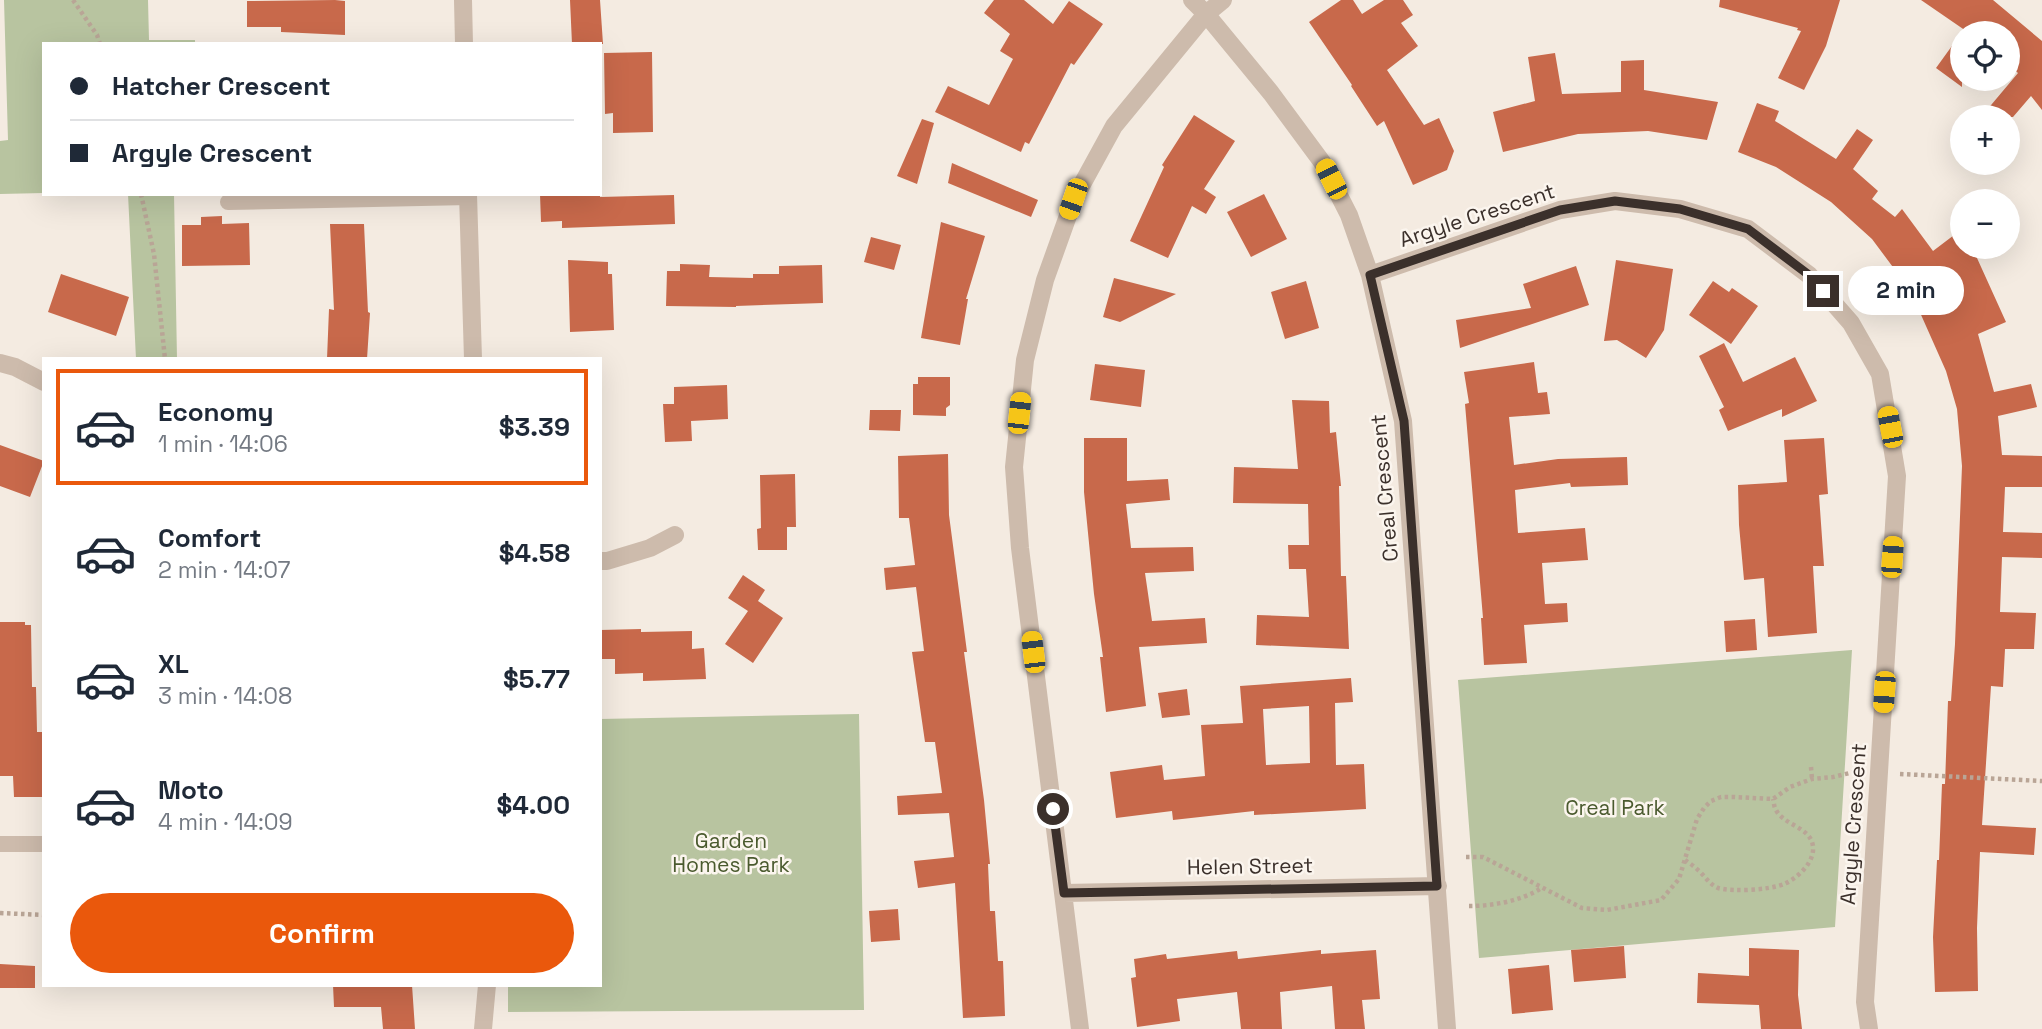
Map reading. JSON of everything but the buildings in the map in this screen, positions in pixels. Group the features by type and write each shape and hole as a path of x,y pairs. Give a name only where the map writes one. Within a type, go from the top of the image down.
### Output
{"street":[{"path":"463,0 464,42"},
{"name":"Creal Crescent","path":"1192,0 1206,13 1271,93 1322,162 1349,215 1370,275 1404,421 1447,1029"},
{"path":"1080,1029 1020,548 1014,467 1025,360 1045,280 1073,199 1114,126 1206,13 1223,0"},
{"path":"469,196 473,357"},
{"name":"Argyle Crescent","path":"1370,275 1560,210 1615,201 1680,209 1748,229 1809,275 1851,323 1880,374 1897,476 1865,1002 1869,1029"},
{"path":"0,363 15,367 42,381"},
{"path":"602,561 650,548 675,535"},
{"name":"Helen Street","path":"1064,893 1437,886"},
{"path":"483,1029 487,987"}],"lane":[{"path":"228,202 469,196"},
{"path":"0,844 42,844"}],"path":[{"path":"73,0 99,42"},
{"path":"141,196 154,254 165,357"},
{"path":"1811,766 1812,779"},
{"path":"1466,857 1483,857 1582,908 1608,910 1661,900 1679,879 1697,819 1711,801 1721,797 1773,799 1790,787 1812,779 1861,770"},
{"path":"1899,774 2042,781"},
{"path":"1685,860 1716,887 1759,888 1786,883 1806,866 1813,848 1807,834 1776,811 1773,799"},
{"path":"1469,906 1513,900 1528,896 1541,888"},
{"path":"0,913 42,915"}],"green space":[{"path":"4,0 148,0 149,40 195,40 42,42 42,193 0,194 0,141 8,140"},
{"path":"128,196 174,196 177,357 136,357"},
{"name":"Creal Park","path":"1852,650 1835,927 1479,958 1458,680"},
{"name":"Garden Homes Park","path":"859,714 864,1010 508,1012 508,987 602,987 602,719"}],"route":[{"path":"1053,809 1064,893 1437,886 1404,421 1370,275 1560,210 1615,201 1680,209 1748,229 1809,275 1823,291"}]}
